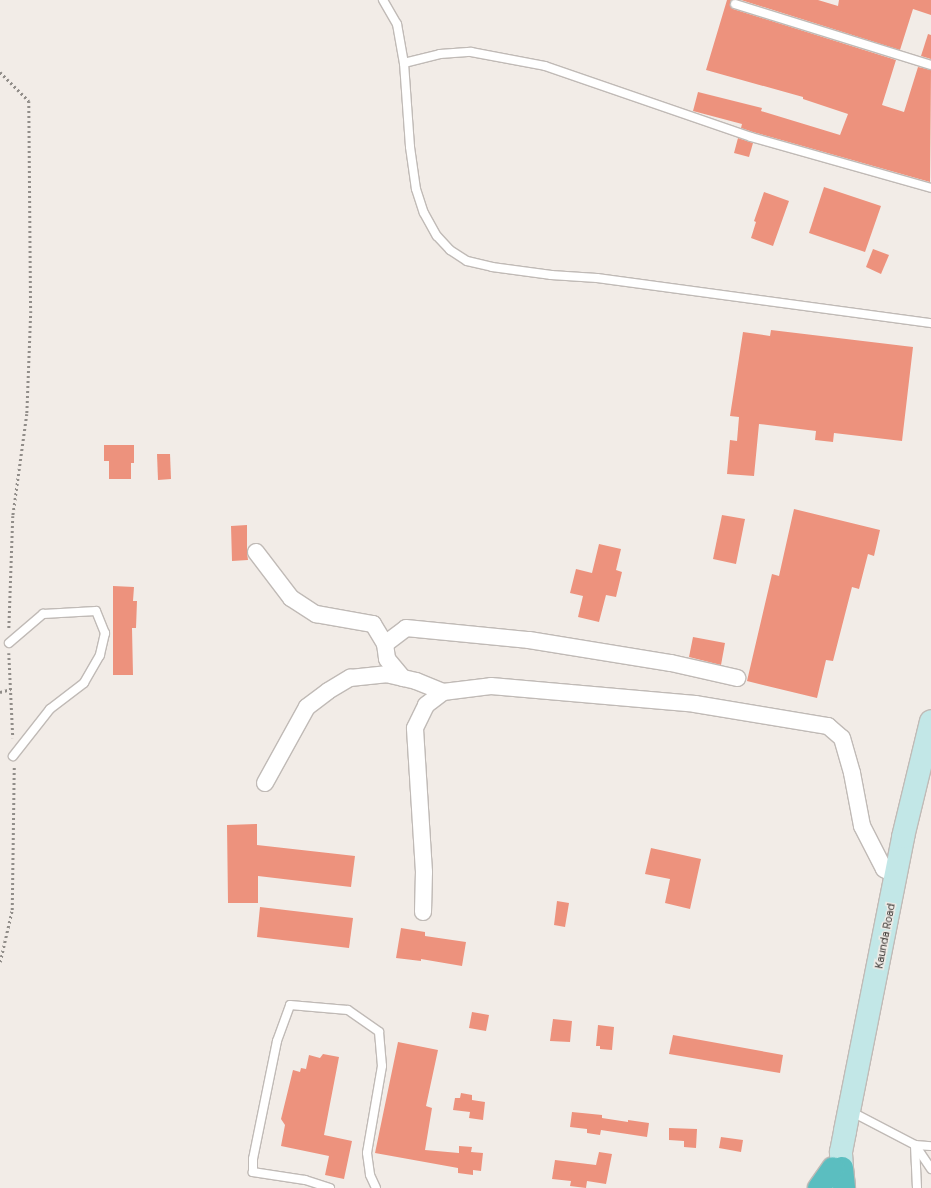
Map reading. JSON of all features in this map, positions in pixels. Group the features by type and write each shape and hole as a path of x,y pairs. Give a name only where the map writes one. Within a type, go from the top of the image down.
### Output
{"highway":[{"path":"819,1188 838,1175"}],"main road":[{"name":"Kaunda Road","path":"838,1175 849,1110 903,837 930,728"}],"street":[{"path":"256,552 291,598 316,614 373,624 529,640 671,663 737,678"},
{"path":"373,624 385,644 388,659 403,678"},
{"path":"385,644 406,628"},
{"path":"265,783 308,708 328,691 350,678 386,674 416,680 443,692 491,686 685,702 828,726 842,738 852,774 862,826 884,869 896,875"},
{"path":"423,912 424,872 415,728 426,706 443,692"}],"lane":[{"path":"383,0 397,24 404,63 410,147 416,189 422,207 437,236 450,250 467,261 499,268 597,278 931,323"},
{"path":"735,4 931,65"},
{"path":"404,63 440,54 471,52 545,66 751,137 931,188"},
{"path":"9,643 43,614 96,611 104,633 100,655 84,683 50,709 13,756"},
{"path":"330,1188 305,1180 253,1172 253,1159 278,1041 290,1005 348,1010 379,1032 382,1066 367,1153 370,1175 376,1188"},
{"path":"849,1110 915,1145 931,1146"},
{"path":"915,1145 931,1169"},
{"path":"915,1145 917,1188"}],"path":[{"path":"0,72 29,101 31,312 27,414 13,516 9,643 13,756 12,910 0,962"},
{"path":"0,692 11,690"}],"building":[{"path":"727,0 731,0 730,6 733,9 896,60 882,105 904,112 918,67 931,70 930,182 753,132 741,128 742,124 693,111 698,92 762,108 761,111 840,135 848,114 803,99 803,97 706,70"},
{"path":"741,0 818,0 838,6 839,0 931,0 931,15 913,9 900,50"},
{"path":"928,34 931,35 931,59 921,56"},
{"path":"738,138 753,143 749,157 734,153"},
{"path":"824,187 881,206 865,252 809,233"},
{"path":"764,192 789,201 773,246 751,238 756,222 754,221"},
{"path":"873,249 889,255 881,274 866,267"},
{"path":"771,330 913,347 902,441 834,433 833,442 815,440 816,431 759,424 754,476 727,474 730,440 737,441 739,417 730,416 743,332 770,336"},
{"path":"104,445 134,445 134,463 131,463 131,479 109,479 109,461 104,461"},
{"path":"157,454 170,454 171,479 158,480"},
{"path":"794,509 880,530 874,556 868,554 859,589 852,587 833,661 826,660 817,698 747,681 772,574 779,576"},
{"path":"722,515 745,519 736,564 713,559"},
{"path":"247,525 248,560 232,561 231,526"},
{"path":"599,544 621,549 616,570 622,572 616,597 606,595 599,622 578,617 583,596 570,593 576,569 592,573"},
{"path":"113,586 134,587 133,601 137,601 136,628 132,628 133,675 113,675"},
{"path":"693,637 725,643 721,665 689,657"},
{"path":"257,824 257,845 355,856 351,887 258,876 258,903 228,903 227,825"},
{"path":"651,848 701,859 690,909 665,903 670,879 645,874"},
{"path":"557,901 569,903 565,927 554,925"},
{"path":"260,907 353,918 349,948 257,937"},
{"path":"401,928 425,932 425,936 466,942 462,966 421,959 421,961 396,958"},
{"path":"472,1012 489,1015 486,1031 469,1028"},
{"path":"553,1019 572,1021 570,1042 550,1041"},
{"path":"598,1025 614,1027 612,1050 600,1049 600,1046 596,1046"},
{"path":"673,1035 783,1055 780,1073 669,1054"},
{"path":"398,1042 438,1050 426,1106 432,1108 425,1150 459,1153 459,1146 472,1147 471,1152 483,1153 481,1171 473,1170 473,1175 458,1173 458,1168 375,1153"},
{"path":"323,1054 339,1057 324,1135 352,1141 344,1179 325,1175 329,1156 281,1146 285,1125 281,1119 293,1070 300,1072 301,1068 306,1069 309,1055 320,1058"},
{"path":"461,1093 472,1095 472,1100 485,1102 483,1120 469,1118 470,1112 453,1110 455,1098 460,1098"},
{"path":"572,1112 602,1115 602,1118 628,1122 628,1120 649,1123 647,1137 601,1130 600,1135 587,1133 587,1129 570,1127"},
{"path":"669,1128 697,1129 696,1148 684,1147 684,1141 669,1140"},
{"path":"721,1137 743,1140 741,1152 719,1148"},
{"path":"599,1152 612,1154 606,1184 587,1181 586,1188 570,1186 571,1181 552,1179 555,1160 596,1165"}]}
